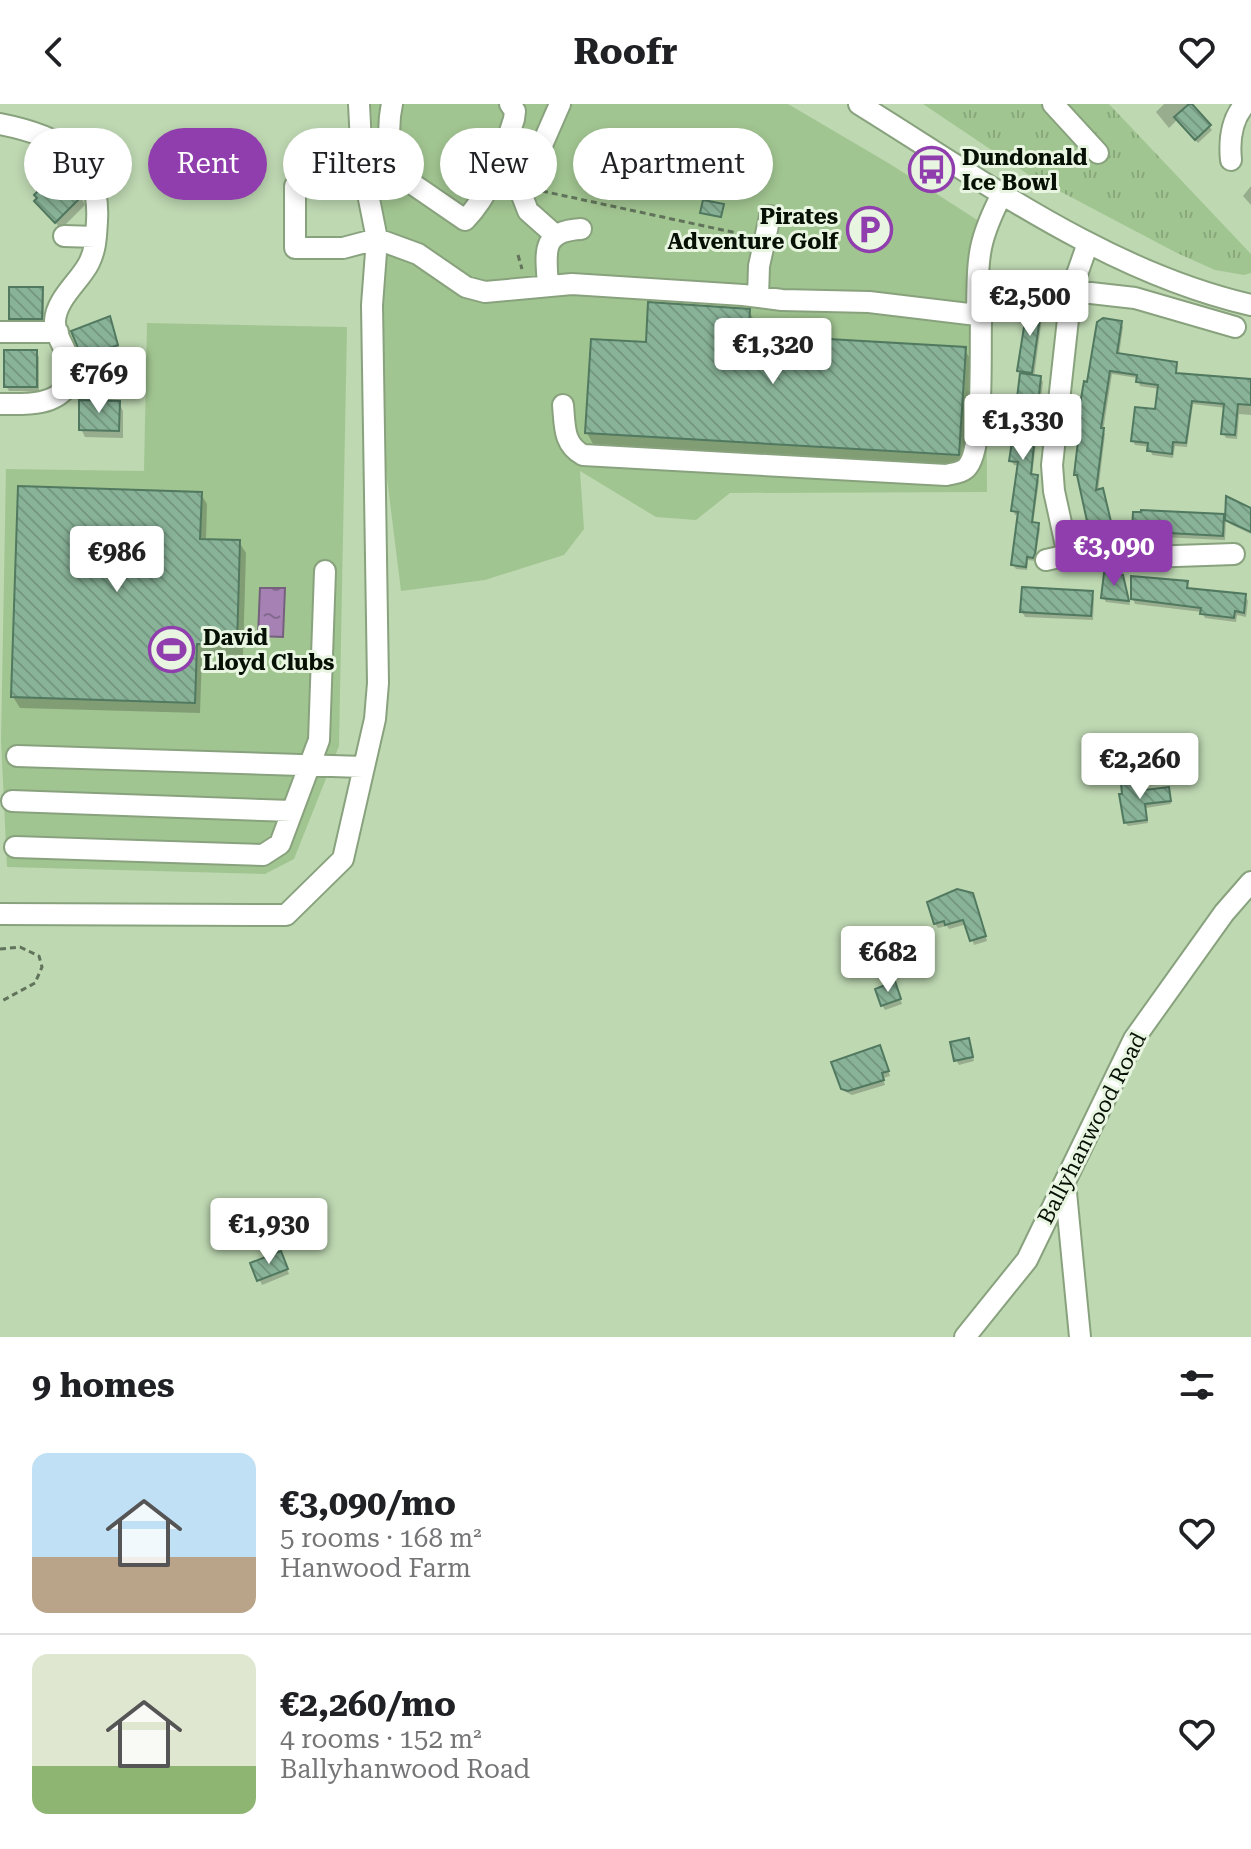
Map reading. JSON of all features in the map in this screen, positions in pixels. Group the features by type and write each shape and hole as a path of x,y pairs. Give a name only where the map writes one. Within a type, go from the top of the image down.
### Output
{"street":[{"path":"392,104 389,119 393,163 398,174 465,220 483,200"},
{"path":"510,104 515,111 511,128"},
{"path":"549,128 560,104"},
{"path":"859,104 1088,243 1190,287 1245,301"},
{"path":"1053,104 1098,153"},
{"path":"1231,160 1229,144 1239,106"},
{"path":"0,914 286,915 343,859 375,719 378,683 372,305 377,239 366,196 357,107"},
{"path":"0,124 42,134 61,144 80,162 97,191 95,250 59,308 55,321 71,363 68,385 58,395 38,403 0,404"},
{"path":"563,405 567,440 572,449 583,455 946,475 962,471 970,464 978,437 981,322 977,315 976,269 987,221 1003,192"},
{"path":"295,200 295,248 343,248 377,239 418,254 466,287 485,292 572,284 782,300 869,302 977,315"},
{"path":"522,200 555,235"},
{"path":"758,297 759,266 770,216"},
{"path":"548,286 548,247 555,235 563,230 581,229"},
{"path":"64,236 96,237"},
{"path":"1068,555 1054,491 1052,465 1063,353 1073,291 1088,243"},
{"path":"1073,291 1135,298 1235,327"},
{"path":"0,332 58,332"},
{"path":"72,371 124,372"},
{"path":"1046,560 1095,551 1148,557 1234,554"},
{"path":"15,847 263,855 280,844 319,740 325,571"},
{"path":"17,756 363,767"},
{"path":"12,801 292,811"},
{"name":"Ballyhanwood Road","path":"965,1337 1027,1260 1134,1039 1224,913 1251,882"},
{"path":"1065,1182 1080,1337"}],"path":[{"path":"557,194 765,238"},
{"path":"0,949 20,947 39,956 42,967 35,983 0,1002"}],"green space":[{"path":"371,104 788,104 890,164 996,232 986,290 987,492 730,493 696,520 656,517 580,471 584,529 564,555 485,580 401,591 386,470 377,200 424,200 424,128 372,128"},
{"path":"923,104 1109,104 1251,254 1251,273 1244,275 1215,270 1177,253 1029,175"},
{"name":"David Lloyd Clubs","path":"147,323 347,327 339,746 294,859 265,874 7,867 1,740 6,469 144,471"}],"water":[{"path":"260,588 285,588 283,637 258,636"}],"building":[{"path":"1189,104 1211,125 1195,140 1174,117"},
{"path":"35,200 78,200 55,223"},
{"path":"703,200 724,204 721,217 700,213"},
{"path":"9,287 43,287 42,319 9,319"},
{"path":"648,302 750,309 749,328 778,329 777,336 966,347 959,455 585,433 591,339 646,342"},
{"path":"1028,302 1042,304 1032,373 1017,371"},
{"path":"110,316 118,345 82,358 71,331"},
{"path":"1103,318 1122,321 1117,353 1177,362 1176,373 1251,379 1251,405 1238,404 1235,435 1221,434 1224,404 1192,401 1186,443 1173,442 1172,454 1147,451 1148,443 1131,441 1135,407 1155,409 1158,385 1136,382 1137,375 1110,371 1096,490 1103,488 1113,530 1090,535 1077,475 1074,475 1084,381 1087,382 1097,322"},
{"path":"4,350 37,350 37,387 4,387"},
{"path":"1020,373 1041,376 1031,474 1038,475 1032,522 1039,523 1035,554 1033,558 1027,557 1026,567 1011,565 1018,512 1011,511 1018,462 1009,461 1015,423 994,420 998,396 1017,398"},
{"path":"79,400 120,401 119,431 79,430"},
{"path":"18,486 202,492 200,539 240,540 237,645 197,644 195,703 11,697"},
{"path":"1226,496 1251,508 1251,532 1225,520"},
{"path":"1133,512 1224,514 1223,536 1132,531"},
{"path":"1104,573 1123,575 1129,601 1101,598"},
{"path":"1131,576 1188,581 1187,588 1246,594 1244,613 1235,611 1234,618 1200,614 1201,608 1131,599"},
{"path":"1022,587 1093,591 1091,616 1020,612"},
{"path":"1134,781 1136,791 1169,787 1171,801 1145,804 1147,820 1124,823 1119,794 1122,794 1121,783"},
{"path":"957,889 973,893 986,936 970,941 963,920 945,925 944,921 934,924 927,902"},
{"path":"895,981 901,999 881,1006 875,989"},
{"path":"969,1038 973,1057 954,1061 950,1042"},
{"path":"880,1045 889,1071 882,1073 884,1080 848,1091 841,1089 831,1062"},
{"path":"281,1251 288,1269 257,1281 250,1263"}],"place":[{"name":"Dundonald Ice Bowl","path":"931,170"},
{"name":"Pirates Adventure Golf","path":"869,229"},
{"name":"David Lloyd Clubs","path":"172,650"}]}
